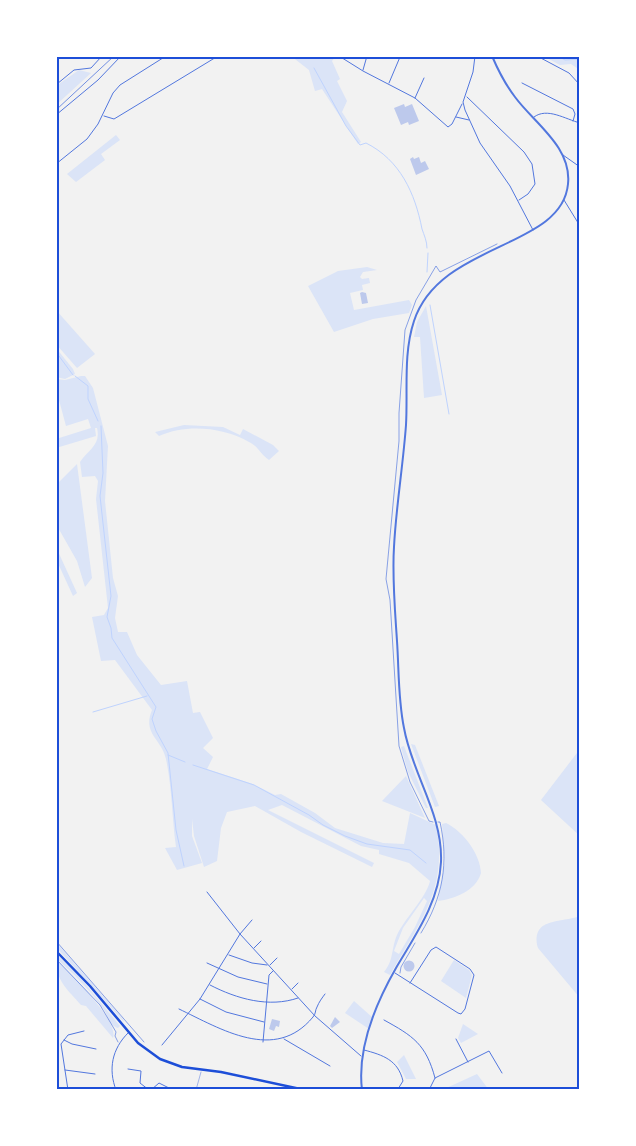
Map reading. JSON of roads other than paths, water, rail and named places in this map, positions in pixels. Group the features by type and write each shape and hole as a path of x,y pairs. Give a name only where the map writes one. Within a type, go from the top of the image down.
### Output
{"main road":[{"path":"56,951 108,1007 128,1032 147,1051 160,1059 182,1067 202,1069 304,1090"}],"street":[{"path":"57,84 74,70 91,68 102,56"},
{"path":"56,115 98,80 120,56"},
{"path":"56,164 80,146 104,116 113,94 120,85 166,56"},
{"path":"104,116 114,119 218,56"},
{"path":"339,56 363,71 415,98 446,126 450,126 466,96 475,56"},
{"path":"363,71 367,56"},
{"path":"492,56 509,89 563,154 579,166"},
{"path":"537,56 569,73 580,85"},
{"path":"389,83 400,57"},
{"path":"415,98 424,78"},
{"path":"522,83 573,108 575,114 573,121"},
{"path":"466,96 518,146 532,164 535,184 528,194 518,201"},
{"path":"463,102 469,120 488,156 518,201 533,230"},
{"path":"532,118 543,112 580,123"},
{"path":"456,116 469,120"},
{"path":"362,1090 363,1050 394,972 426,917 439,880 441,845 434,814 415,767 404,730 400,694 394,545 406,426 409,340 421,305 444,277 470,260 533,230 549,220 564,200 568,174 563,154"},
{"path":"564,200 580,226"},
{"path":"207,892 240,934 315,1016 362,1056"},
{"path":"162,1045 200,999 240,934 252,920"},
{"path":"253,948 261,941"},
{"path":"394,972 458,1013 464,1013 474,974 470,969 440,948 431,950 410,982"},
{"path":"228,955 264,966 277,958"},
{"path":"207,964 245,979 268,984"},
{"path":"263,1042 268,984 270,973 273,970"},
{"path":"292,990 298,983"},
{"path":"210,985 232,994 266,1003 298,998"},
{"path":"179,1009 230,1032 263,1042 284,1038 315,1016 317,1006 325,994"},
{"path":"200,999 226,1012 264,1022"},
{"path":"384,1020 409,1033 417,1041 426,1053 435,1078"},
{"path":"68,1090 61,1048 63,1040 68,1035 84,1031"},
{"path":"116,1090 111,1071 114,1055 119,1043 128,1032"},
{"path":"284,1038 330,1066"},
{"path":"456,1039 468,1062"},
{"path":"63,1040 96,1049"},
{"path":"363,1050 386,1056 394,1062 403,1079 398,1089"},
{"path":"429,1090 435,1078 489,1051 502,1073"},
{"path":"128,1069 141,1071 140,1083 150,1090 159,1083 173,1090"},
{"path":"65,1070 95,1074"}],"lane":[{"path":"196,1090 202,1069"}],"waterway":[{"path":"558,56 565,60 580,59"},
{"path":"314,68 346,126 360,145 366,143 378,150 397,168 404,179 415,203 427,248"},
{"path":"427,272 428,253"},
{"path":"430,305 449,414"},
{"path":"56,352 73,375"},
{"path":"75,376 88,386 88,399 98,421"},
{"path":"101,426 103,473 100,496 111,596 107,617 112,638 156,707 152,719 168,753 176,830 184,866"},
{"path":"93,712 147,696"},
{"path":"168,755 185,762"},
{"path":"193,765 254,785 345,836 367,844 410,850 426,863"}],"railway":[{"path":"56,110 114,56"}]}
